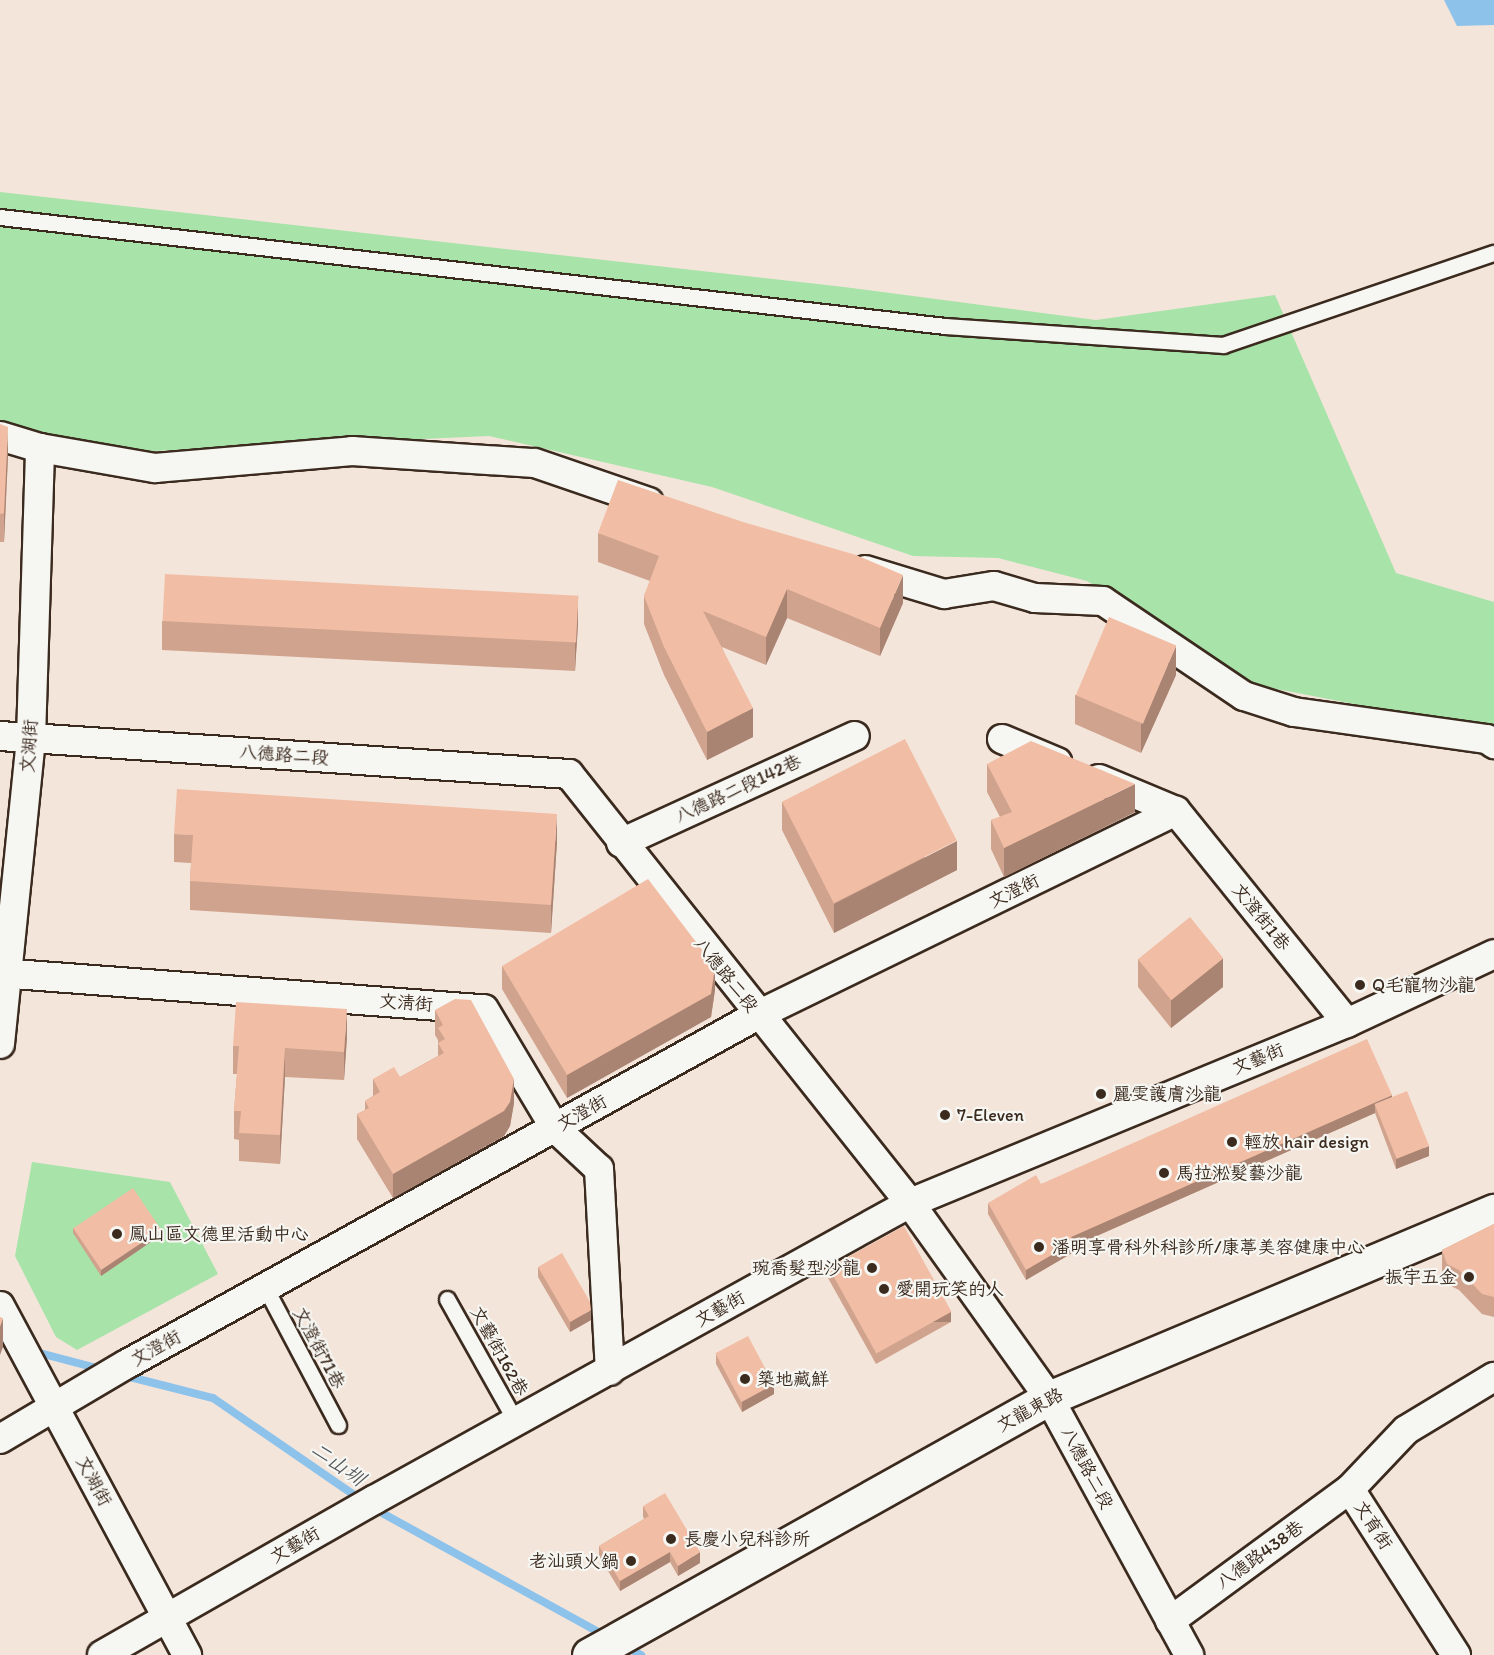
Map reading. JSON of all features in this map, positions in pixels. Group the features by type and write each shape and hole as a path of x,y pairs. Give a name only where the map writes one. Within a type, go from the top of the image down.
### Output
{"street":[{"path":"0,436 40,448 155,468 352,451 535,463 674,510"},
{"name":"文湖街","path":"0,1044 4,973 31,738 40,448"},
{"path":"842,562 944,594 994,586 1035,598 1103,601 1244,696 1294,712 1487,739 1494,744"},
{"name":"八德路二段142巷","path":"621,843 855,735"},
{"name":"八德路二段","path":"0,736 569,774 621,843 910,1203 1049,1398 1189,1655"},
{"path":"1002,739 1176,811"},
{"name":"文澄街","path":"0,1439 128,1364 758,1015 1176,811"},
{"name":"文澄街1巷","path":"1176,811 1347,1023"},
{"name":"文藝街","path":"102,1655 374,1500 910,1203 1347,1023 1494,954"},
{"name":"文清街","path":"4,973 484,1009 555,1128 599,1169 610,1371"},
{"name":"文龍東路","path":"604,1647 1049,1398 1494,1211"},
{"name":"文湖街","path":"0,1306 187,1655"},
{"name":"文育街","path":"1456,1655 1350,1489 1406,1430 1494,1377"},
{"name":"八德路438巷","path":"1170,1621 1350,1489"}],"lane":[{"path":"0,217 945,326 1223,345 1494,254"},
{"name":"文澄街71巷","path":"266,1289 338,1425"},
{"name":"文藝街162巷","path":"447,1299 516,1422"}],"green space":[{"path":"0,192 844,287 1096,320 1275,295 1396,573 1494,602 1494,731 1256,685 1087,581 998,558 913,556 712,487 489,436 152,451 84,448 0,423"},
{"path":"32,1162 170,1182 218,1274 77,1350 56,1337 15,1256"}],"water":[{"path":"1444,0 1494,0 1494,25 1457,26"}],"building":[{"path":"0,424 8,427 4,513 0,514"},
{"path":"618,480 743,522 856,555 903,575 880,628 787,589 766,637 703,611 753,708 707,732 664,647 644,596 659,556 598,533"},
{"path":"165,574 578,596 576,643 163,621"},
{"path":"1109,617 1176,646 1143,724 1076,695"},
{"path":"905,739 957,841 834,903 782,802"},
{"path":"1031,741 1135,784 1004,848 991,820 1012,812 987,764"},
{"path":"177,789 557,814 551,905 190,881 193,835 174,834"},
{"path":"648,879 715,967 711,994 567,1075 502,966"},
{"path":"1190,917 1223,958 1171,1000 1138,959"},
{"path":"455,999 471,1000 514,1079 510,1102 504,1111 393,1174 357,1114 369,1108 365,1101 380,1092 373,1079 394,1067 400,1077 444,1053 438,1043 445,1039 438,1028 443,1025 435,1010"},
{"path":"236,1002 347,1009 344,1052 285,1048 280,1135 239,1133 241,1111 234,1111 239,1046 233,1046"},
{"path":"1367,1039 1392,1095 1071,1237 1074,1242 1026,1270 988,1203 1036,1175 1041,1184"},
{"path":"1407,1091 1429,1146 1397,1159 1375,1104"},
{"name":"鳳山區文德里活動中心","path":"133,1188 161,1229 101,1270 73,1228"},
{"path":"1494,1224 1494,1297 1482,1294 1459,1270 1447,1264 1442,1250"},
{"path":"904,1226 952,1312 876,1353 829,1268"},
{"path":"562,1253 590,1302 591,1310 570,1322 538,1267"},
{"name":"築地藏鮮","path":"748,1336 774,1385 741,1402 715,1353"},
{"path":"665,1493 700,1552 678,1566 670,1552 620,1581 599,1546 649,1516 643,1506"}],"waterway":[{"name":"二山圳","path":"32,1351 104,1370"},
{"name":"二山圳","path":"122,1375 213,1398 363,1501"},
{"name":"二山圳","path":"373,1508 606,1636"},
{"name":"二山圳","path":"623,1645 641,1655"}],"place":[{"name":"Q毛寵物沙龍","path":"1360,985"},
{"name":"麗雯護膚沙龍","path":"1101,1094"},
{"name":"7-Eleven","path":"945,1115"},
{"name":"輕放 hair design","path":"1232,1142"},
{"name":"馬拉淞髮藝沙龍","path":"1164,1173"},
{"name":"鳳山區文德里活動中心","path":"117,1234"},
{"name":"潘明享骨科外科診所/康葶美容健康中心","path":"1039,1247"},
{"name":"琬喬髮型沙龍","path":"872,1268"},
{"name":"振宇五金","path":"1469,1277"},
{"name":"愛開玩笑的人","path":"884,1289"},
{"name":"築地藏鮮","path":"745,1379"},
{"name":"長慶小兒科診所","path":"671,1539"},
{"name":"老汕頭火鍋","path":"631,1561"}]}
